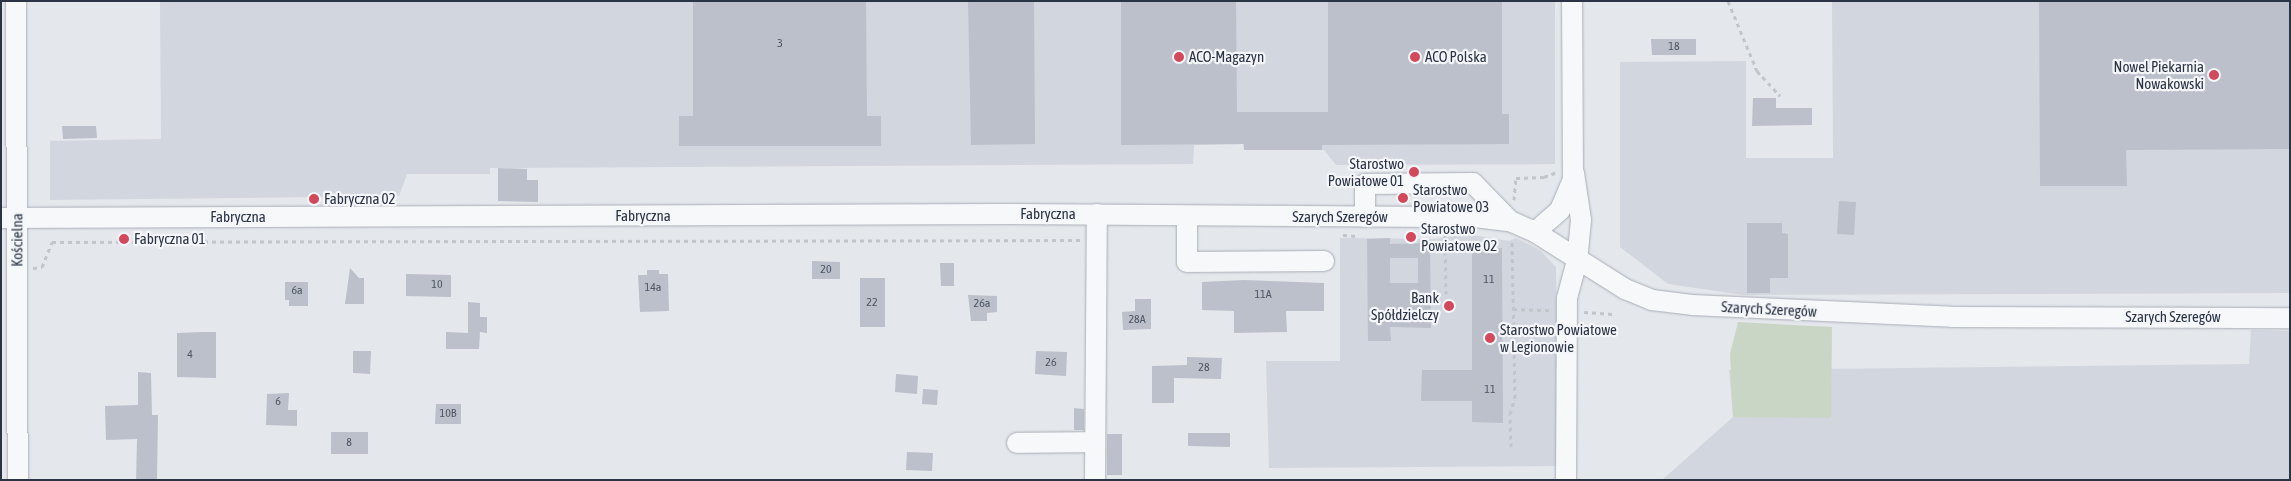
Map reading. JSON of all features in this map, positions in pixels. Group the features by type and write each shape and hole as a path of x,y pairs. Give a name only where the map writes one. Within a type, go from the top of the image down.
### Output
{"street":[{"name":"Kościelna","path":"16,1 9,217 17,269 18,480"},
{"path":"1535,232 1558,214 1570,191 1568,169 1572,1"},
{"path":"1566,480 1567,298 1577,260 1581,220 1568,169"},
{"path":"1365,226 1365,184 1473,183 1510,222"},
{"name":"Fabryczna","path":"9,217 1097,214 1269,216"},
{"path":"1095,480 1097,214"},
{"path":"1558,214 1581,220"},
{"path":"1188,216 1187,262 1324,261"},
{"name":"Szarych Szeregów","path":"1269,216 1365,226 1475,217 1510,222 1535,232 1625,289 1652,300 1692,305 1952,318 2290,318"},
{"path":"1017,443 1094,442"}],"path":[{"path":"1728,1 1757,71 1780,96"},
{"path":"1511,446 1510,414 1515,398 1512,239 1510,222 1516,178 1554,174 1568,169"},
{"path":"1336,229 1347,236 1365,226"},
{"path":"1437,236 1454,233"},
{"path":"1445,235 1446,294"},
{"path":"17,269 42,267 52,242 1096,240"}],"shaded area":[{"path":"160,1 1555,1 1555,164 1336,165 1324,150 1244,150 1243,144 1194,145 1193,164 490,168 490,174 407,174 399,196 50,200 50,141 161,139"},
{"path":"1832,1 2290,1 2290,293 1743,295 1668,284 1620,247 1620,62 1746,61 1746,158 1833,158"},
{"path":"1466,234 1509,241 1516,238 1540,250 1556,267 1558,466 1269,468 1266,361 1340,361 1340,238 1435,239"},
{"path":"2251,330 2290,331 2290,480 1662,480 1733,417 1729,370 2249,364"}],"green space":[{"path":"1738,322 1832,327 1831,418 1733,417 1730,354"}],"building":[{"path":"693,1 866,1 867,116 881,116 881,146 679,146 679,116 693,116"},
{"path":"968,1 1034,1 1035,144 971,145"},
{"path":"1121,1 1236,1 1237,112 1328,112 1328,1 1502,1 1502,114 1509,114 1509,144 1322,145 1322,150 1244,150 1244,144 1121,145"},
{"path":"2039,1 2290,1 2290,149 2126,150 2127,186 2040,186"},
{"path":"1651,39 1696,39 1696,55 1652,55"},
{"path":"1753,98 1776,98 1776,108 1812,108 1812,125 1752,126"},
{"path":"62,126 96,126 97,138 63,139"},
{"path":"498,168 527,169 527,180 538,180 538,202 498,201"},
{"path":"1839,201 1856,202 1854,235 1837,234"},
{"path":"1747,223 1782,223 1782,233 1788,234 1788,278 1770,278 1770,293 1747,293"},
{"path":"1390,238 1390,244 1430,243 1431,328 1390,327 1391,341 1368,341 1367,239","holes":["1390,258 1418,258 1418,283 1390,283"]},
{"path":"1502,248 1503,423 1472,422 1472,401 1421,401 1422,370 1472,370 1472,249"},
{"path":"812,261 840,262 840,279 812,279"},
{"path":"940,263 954,263 954,286 941,286"},
{"path":"350,268 359,278 364,278 364,304 345,304"},
{"path":"647,270 659,270 659,274 668,274 669,311 640,312 638,275 647,275"},
{"path":"406,274 451,275 451,297 406,296"},
{"path":"860,278 885,278 885,327 860,327"},
{"path":"1244,280 1324,283 1324,311 1286,311 1287,332 1234,333 1234,311 1202,310 1202,282"},
{"path":"285,282 308,282 308,306 289,306 289,300 285,300"},
{"path":"968,295 997,296 997,312 987,313 987,321 971,321"},
{"path":"1135,299 1151,299 1151,329 1123,330 1122,312 1135,311"},
{"path":"468,302 480,303 480,317 487,317 487,333 480,332 479,349 446,349 446,332 468,333"},
{"path":"216,332 216,378 177,377 177,333"},
{"path":"353,351 371,351 370,374 353,373"},
{"path":"1036,351 1067,352 1066,376 1035,374"},
{"path":"1187,357 1222,358 1221,379 1174,378 1174,403 1152,403 1152,366 1187,365"},
{"path":"138,372 151,373 152,415 158,415 157,480 136,480 137,439 106,440 105,406 138,405"},
{"path":"896,374 918,376 917,394 895,392"},
{"path":"923,389 938,390 937,405 922,404"},
{"path":"289,393 288,410 297,410 297,426 266,425 267,394"},
{"path":"436,404 461,404 461,424 435,424"},
{"path":"1074,408 1084,409 1084,430 1074,430"},
{"path":"331,432 368,432 368,454 331,454"},
{"path":"1188,433 1230,433 1230,447 1188,446"},
{"path":"1107,434 1122,434 1122,475 1107,475"},
{"path":"907,452 933,453 932,471 906,470"}],"place":[{"name":"ACO-Magazyn","path":"1179,57"},
{"name":"ACO Polska","path":"1415,57"},
{"name":"Nowel Piekarnia Nowakowski","path":"2214,75"},
{"name":"Starostwo Powiatowe 01","path":"1414,172"},
{"name":"Starostwo Powiatowe 03","path":"1403,198"},
{"name":"Fabryczna 02","path":"314,199"},
{"name":"Starostwo Powiatowe 02","path":"1411,237"},
{"name":"Fabryczna 01","path":"124,239"},
{"name":"Bank Spółdzielczy","path":"1449,306"},
{"name":"Starostwo Powiatowe w Legionowie","path":"1490,338"}]}
